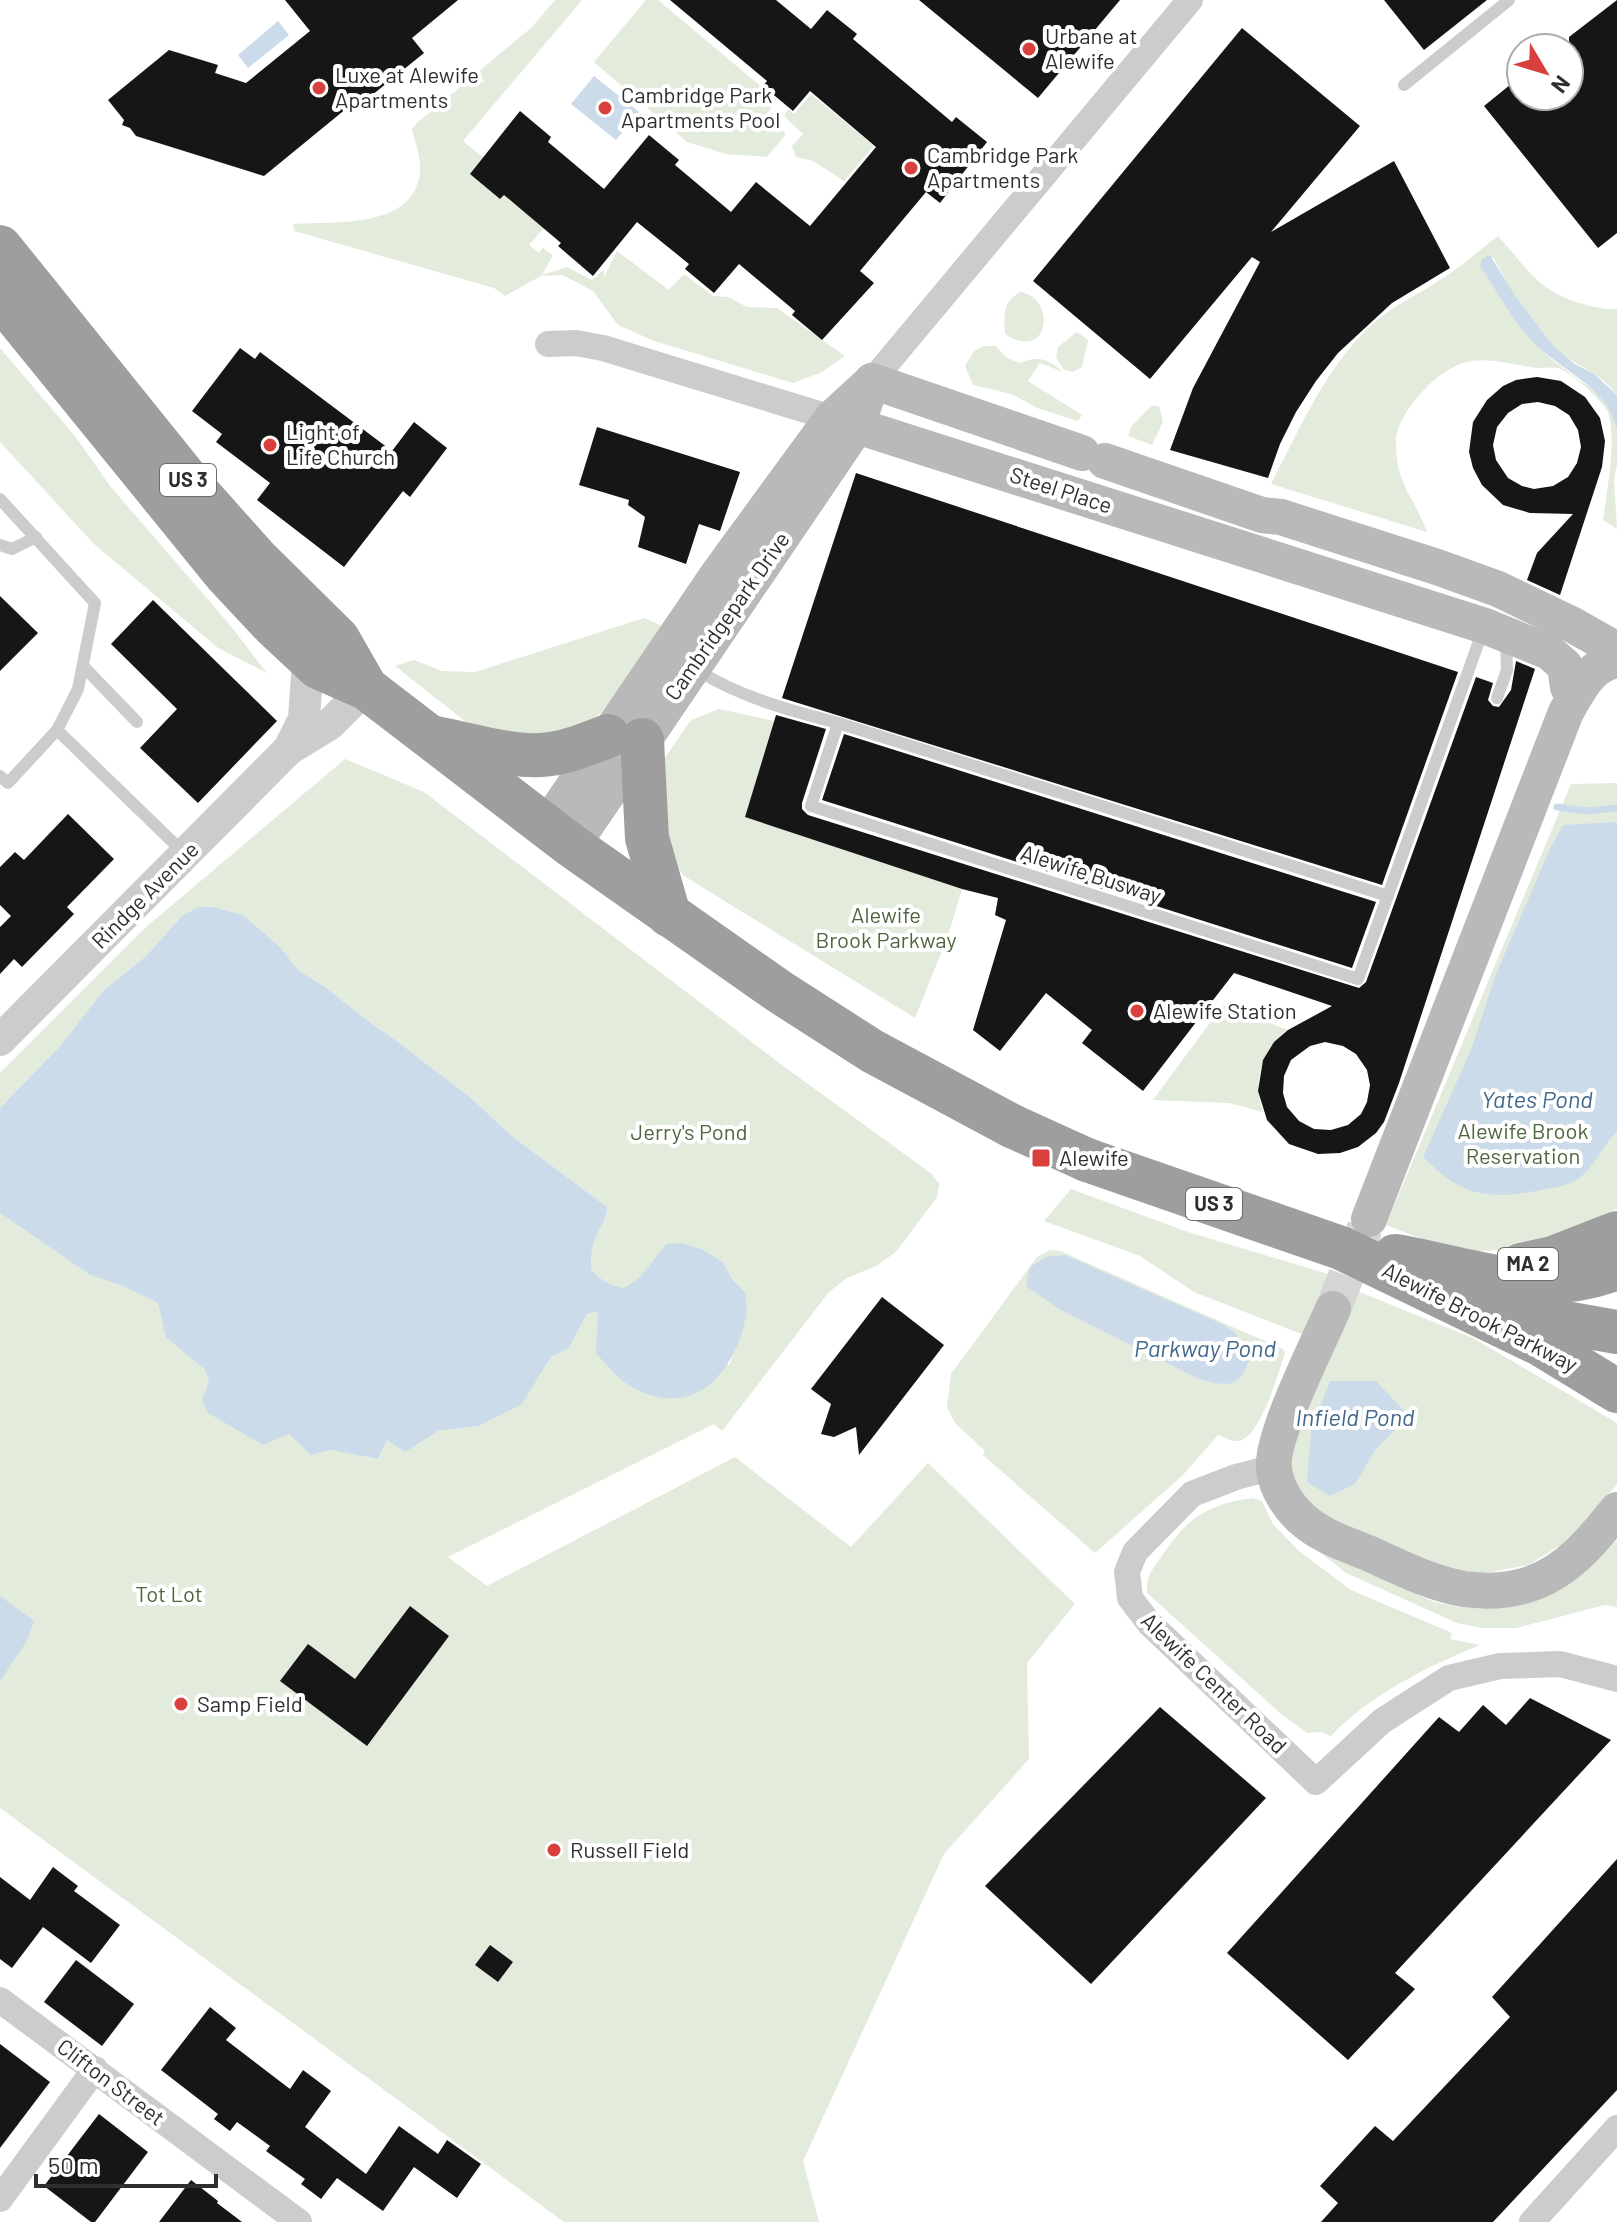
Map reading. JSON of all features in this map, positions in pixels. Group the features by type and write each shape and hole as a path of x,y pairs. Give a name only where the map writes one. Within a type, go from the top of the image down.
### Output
{"highway":[{"name":"Alewife Brook Parkway","path":"5,270 200,544 260,612 308,660 366,688 559,836 669,915 848,1036 1012,1126 1087,1160 1355,1234 1443,1282 1617,1391"},
{"name":"Alewife Brook Parkway","path":"5,270 227,526 338,639 366,688"},
{"path":"429,737 542,755 625,738 647,838 669,915"},
{"name":"MA 2","path":"1443,1282 1480,1268 1524,1265 1567,1254 1617,1233"},
{"name":"Alewife Brook Parkway","path":"1443,1282 1508,1279 1549,1283 1579,1280 1617,1268"},
{"name":"MA 2","path":"1443,1282 1617,1332"}],"main road":[{"name":"Cambridgepark Drive","path":"625,738 691,667 872,381"},
{"name":"Steel Place","path":"872,381 1262,515 1281,517 1498,589 1613,652"},
{"name":"Cambridgepark Drive","path":"559,836 625,738 718,574 844,422"},
{"name":"Steel Place","path":"844,422 1495,630 1549,652 1566,688"},
{"path":"1355,1234 1566,688 1605,662 1613,652"},
{"path":"1333,1309 1282,1428 1274,1467 1289,1506 1307,1524 1325,1535 1414,1573 1466,1589 1504,1590 1542,1580 1579,1554 1617,1510"}],"street":[{"name":"Cambridgepark Drive","path":"872,381 1190,0"},
{"name":"Steel Place","path":"548,344 576,343 603,348 844,422"},
{"name":"Rindge Avenue","path":"289,749 304,719 308,660"},
{"name":"Rindge Avenue","path":"0,1040 289,749 330,724 366,688"},
{"name":"Alewife Center Road","path":"1274,1467 1192,1494 1135,1552 1127,1572 1130,1598 1149,1623 1316,1782 1382,1721 1449,1678 1500,1666 1560,1664 1617,1679"},
{"name":"Clifton Street","path":"0,2000 299,2222"},
{"path":"0,2199 95,2069"},
{"path":"1532,2222 1617,2128"}],"lane":[{"path":"1404,85 1509,0"},
{"path":"0,499 95,603 78,689 57,730 8,783 0,776"},
{"path":"0,545 12,549 36,537"},
{"path":"1495,630 1508,657 1497,698"},
{"name":"Alewife Busway","path":"838,723 811,806 1358,979 1388,896 1495,630"},
{"path":"83,666 137,722"},
{"path":"691,667 725,688 779,707 1388,896"},
{"path":"57,730 185,854"}],"green space":[{"path":"555,0 582,0 463,141 484,158 500,199 504,195 544,228 529,245 539,253 543,248 553,255 542,275 567,267 592,280 604,269 604,277 617,251 669,290 684,274 713,296 728,297 747,307 777,308 845,356 822,372 793,383 654,341 618,325 593,291 562,275 541,276 505,296 494,288 294,231 293,224 367,219 400,207 412,195 420,173 412,129 476,74 486,85 478,72 531,28"},
{"path":"646,0 658,0 777,100 765,116 786,134 767,157 726,154 687,142 594,62"},
{"path":"811,94 874,146 844,181 813,161 796,157 792,146 803,134 784,116 788,109 794,114"},
{"path":"1498,236 1533,276 1553,292 1590,306 1617,309 1617,395 1604,381 1565,356 1547,340 1521,306 1493,257 1482,260 1481,266 1531,340 1552,360 1601,396 1613,414 1617,430 1614,481 1617,529 1603,520 1612,437 1608,412 1585,387 1558,368 1472,361 1460,364 1435,380 1413,403 1398,429 1397,455 1402,479 1427,532 1271,484 1316,397 1359,337 1377,320 1442,279"},
{"path":"1020,292 1032,296 1043,315 1043,326 1032,341 1020,341 1005,334 1007,305"},
{"path":"1077,332 1088,340 1082,367 1073,372 1064,370 1056,358 1058,347"},
{"path":"984,346 996,346 1007,358 1020,363 1038,359 1058,368 1063,372 1040,363 1028,381 1082,415 1078,421 1037,408 1012,394 973,385 965,366 974,351"},
{"path":"0,348 75,436 110,486 230,625 267,673 218,648 94,544 0,442"},
{"path":"1151,406 1159,406 1163,422 1152,445 1128,436 1131,427"},
{"path":"644,618 664,627 601,713 575,734 545,743 475,729 395,666 414,660 442,671 475,672"},
{"name":"Alewife Brook Parkway","path":"719,709 774,721 745,817 962,889 949,933 915,1018 684,876 668,854 656,779 666,756 691,720"},
{"name":"Tot Lot","path":"345,759 424,792 786,1068 932,1174 939,1184 937,1197 896,1252 876,1266 847,1278 829,1292 722,1431 714,1424 448,1557 487,1586 735,1457 851,1547 928,1463 1075,1604 1027,1663 1029,1759 944,1854 803,2161 819,2222 564,2222 0,1808 0,1213 90,1275 158,1303 167,1337 205,1370 209,1382 289,1434 312,1455 330,1450 378,1459 387,1440 405,1451 438,1431 478,1426 536,1381 551,1357 569,1348 587,1314 599,1310 599,1317 729,1365 746,1321 745,1292 732,1279 723,1262 666,1244 639,1278 624,1289 602,1279 591,1269 591,1259 607,1207 512,1136 470,1097 298,970 281,948 242,915 213,907 182,916 146,956 103,991 61,1045 0,1108 0,1073 146,927"},
{"name":"Yates Pond","path":"1617,783 1617,1209 1548,1238 1494,1250 1453,1248 1386,1225 1571,784"},
{"path":"1223,1005 1288,1030 1272,1047 1262,1066 1259,1088 1263,1112 1229,1103 1153,1100"},
{"path":"1071,1189 1188,1232 1328,1274 1304,1335 1194,1292 1140,1256 1044,1221"},
{"path":"1050,1250 1060,1251 1283,1349 1285,1353 1267,1405 1253,1430 1236,1441 1218,1435 1183,1475 1095,1553 983,1455 985,1451 955,1423 947,1407 951,1374 1037,1257"},
{"path":"1357,1291 1473,1338 1617,1423 1617,1484 1566,1542 1528,1565 1480,1574 1433,1565 1327,1519 1304,1503 1289,1478 1290,1444"},
{"path":"1252,1498 1262,1501 1273,1524 1299,1551 1351,1590 1452,1633 1450,1639 1480,1645 1441,1662 1381,1695 1331,1736 1321,1732 1307,1733 1280,1713 1147,1593 1152,1571 1188,1524 1221,1505"},
{"path":"1304,1539 1354,1566 1434,1602 1459,1607 1504,1607 1577,1578 1617,1540 1617,1607 1605,1605 1516,1628 1482,1628 1457,1623 1346,1573"}],"water":[{"path":"278,21 289,35 248,68 238,55"},
{"name":"Cambridge Park Apartments Pool","path":"594,76 639,112 616,140 571,104"},
{"path":"1490,255 1516,297 1554,347 1594,374 1617,395 1617,430 1612,414 1592,389 1541,350 1516,321 1480,266 1482,259"},
{"name":"Yates Pond","path":"1617,822 1617,1131 1590,1168 1569,1184 1502,1195 1462,1187 1423,1157 1471,1050 1496,974 1563,825"},
{"name":"Jerry's Pond","path":"199,907 213,907 243,915 281,948 298,970 470,1097 512,1136 607,1207 591,1259 591,1269 602,1279 624,1288 639,1278 666,1244 682,1243 703,1250 723,1262 732,1279 745,1292 746,1315 738,1344 716,1378 702,1390 686,1397 668,1398 649,1394 627,1384 596,1354 598,1311 587,1314 569,1348 551,1357 521,1405 478,1426 438,1431 405,1452 387,1440 378,1459 330,1450 311,1455 289,1434 263,1445 208,1413 202,1400 209,1382 205,1370 166,1337 158,1303 90,1275 0,1213 0,1108 61,1045 103,991 146,956 182,916"},
{"name":"Parkway Pond","path":"1065,1255 1224,1325 1236,1334 1250,1356 1242,1375 1226,1384 1199,1379 1059,1309 1026,1286 1030,1267 1046,1257"},
{"name":"Infield Pond","path":"1330,1381 1376,1381 1409,1416 1376,1449 1355,1484 1330,1496 1307,1482 1311,1430"},
{"path":"0,1596 34,1621 27,1641 0,1681"}],"building":[{"name":"Luxe at Alewife Apartments","path":"285,0 458,0 412,38 424,53 361,104 358,99 264,176 136,136 130,128 122,125 124,120 108,100 169,50 218,65 215,73 246,83 310,31"},
{"name":"Cambridge Park Apartments","path":"670,0 776,0 811,29 827,10 857,34 853,39 952,122 956,117 987,142 940,203 926,192 860,271 874,283 822,340 792,315 795,311 739,264 714,293 685,269 689,264 637,222 593,276 558,246 561,243 504,195 500,199 470,174 520,111 551,137 548,142 604,189 649,135 679,160 675,165 731,212 756,182 810,226 876,147 810,91 793,111 763,86 767,81"},
{"name":"Urbane at Alewife","path":"919,0 1120,0 1038,98"},
{"path":"1384,0 1487,0 1424,50"},
{"path":"1617,0 1617,233 1598,248 1484,106 1505,89 1505,112 1585,112 1585,32 1575,32"},
{"path":"1242,28 1360,126 1271,232 1394,161 1450,268 1392,303 1338,353 1296,412 1268,478 1170,450 1193,388 1260,262 1252,257 1150,379 1033,281"},
{"path":"240,348 255,359 260,352 392,451 414,422 447,448 410,497 403,491 344,567 257,500 270,483 216,442 222,434 192,411"},
{"path":"1537,377 1561,381 1585,397 1600,418 1605,441 1602,467 1560,595 1527,580 1537,553 1573,514 1530,513 1503,505 1482,485 1469,452 1473,422 1487,400 1503,386 1516,380","holes":["1538,402 1555,406 1569,415 1578,430 1581,447 1577,463 1568,477 1553,486 1534,489 1522,486 1508,478 1496,460 1493,445 1497,427 1508,413 1522,404"]},
{"path":"597,427 740,472 720,531 699,524 686,564 638,547 645,517 628,505 629,500 579,485"},
{"path":"856,473 1458,672 1382,885 782,698"},
{"path":"0,596 38,633 0,671"},
{"path":"153,600 277,721 198,803 140,748 177,709 111,644"},
{"path":"1516,661 1535,669 1384,1122 1358,1147 1340,1153 1318,1154 1289,1144 1267,1120 1258,1091 1263,1060 1274,1042 1288,1030 1332,1006 1234,973 1143,1091 1082,1043 1092,1030 1046,993 1000,1051 973,1030 1006,920 995,915 998,898 962,889 745,817 776,715 826,729 802,803 802,809 808,815 1359,988 1366,982 1476,677 1493,683 1488,700 1493,706 1499,707 1511,690","holes":["1325,1042 1343,1046 1356,1054 1367,1070 1370,1085 1367,1102 1361,1114 1348,1125 1331,1130 1314,1129 1299,1121 1287,1107 1283,1093 1284,1076 1291,1060 1310,1046"]},
{"path":"844,734 1376,902 1352,968 822,800"},
{"path":"68,814 114,859 67,907 74,914 22,967 14,959 0,974 0,927 11,916 0,905 0,867 15,852 24,860"},
{"path":"882,1297 944,1345 859,1455 856,1427 834,1437 821,1434 831,1404 811,1389"},
{"path":"410,1606 449,1636 367,1746 280,1681 308,1644 355,1679"},
{"path":"1530,1698 1611,1740 1395,1973 1415,1989 1348,2060 1227,1953 1439,1717 1459,1732 1483,1705 1506,1725"},
{"path":"1160,1707 1266,1798 1091,1984 985,1886"},
{"path":"1617,1859 1617,2090 1493,2222 1321,2222 1338,2203 1320,2186 1375,2126 1393,2141 1510,2017 1492,1997"},
{"path":"53,1867 78,1886 74,1891 120,1925 91,1963 43,1927 12,1968 0,1959 0,1877 30,1900"},
{"path":"490,1945 513,1962 498,1982 475,1965"},
{"path":"76,1960 134,2004 102,2046 44,2002"},
{"path":"210,2007 236,2028 226,2040 290,2089 303,2070 331,2091 305,2127 366,2174 399,2126 438,2154 447,2140 481,2164 457,2198 414,2167 383,2211 337,2178 321,2199 301,2184 305,2179 266,2151 270,2146 237,2122 230,2131 214,2119 218,2114 161,2070"},
{"path":"0,2044 50,2082 0,2148"},
{"path":"99,2114 148,2152 95,2222 91,2222 44,2186"},
{"path":"191,2180 217,2203 242,2222 159,2222"}],"waterway":[{"path":"1557,807 1587,811 1617,808"}],"tunnel":[{"path":"1333,1309 1365,1228"}],"place":[{"name":"Urbane at Alewife","path":"1029,49"},
{"name":"Luxe at Alewife Apartments","path":"319,88"},
{"name":"Cambridge Park Apartments Pool","path":"605,108"},
{"name":"Cambridge Park Apartments","path":"911,168"},
{"name":"Light of Life Church","path":"270,445"},
{"name":"Alewife Station","path":"1137,1011"},
{"name":"Alewife","path":"1041,1158"},
{"name":"Samp Field","path":"181,1704"},
{"name":"Russell Field","path":"554,1850"}],"park label":[{"name":"Alewife Brook Reservation","path":"1523,1144"}]}
